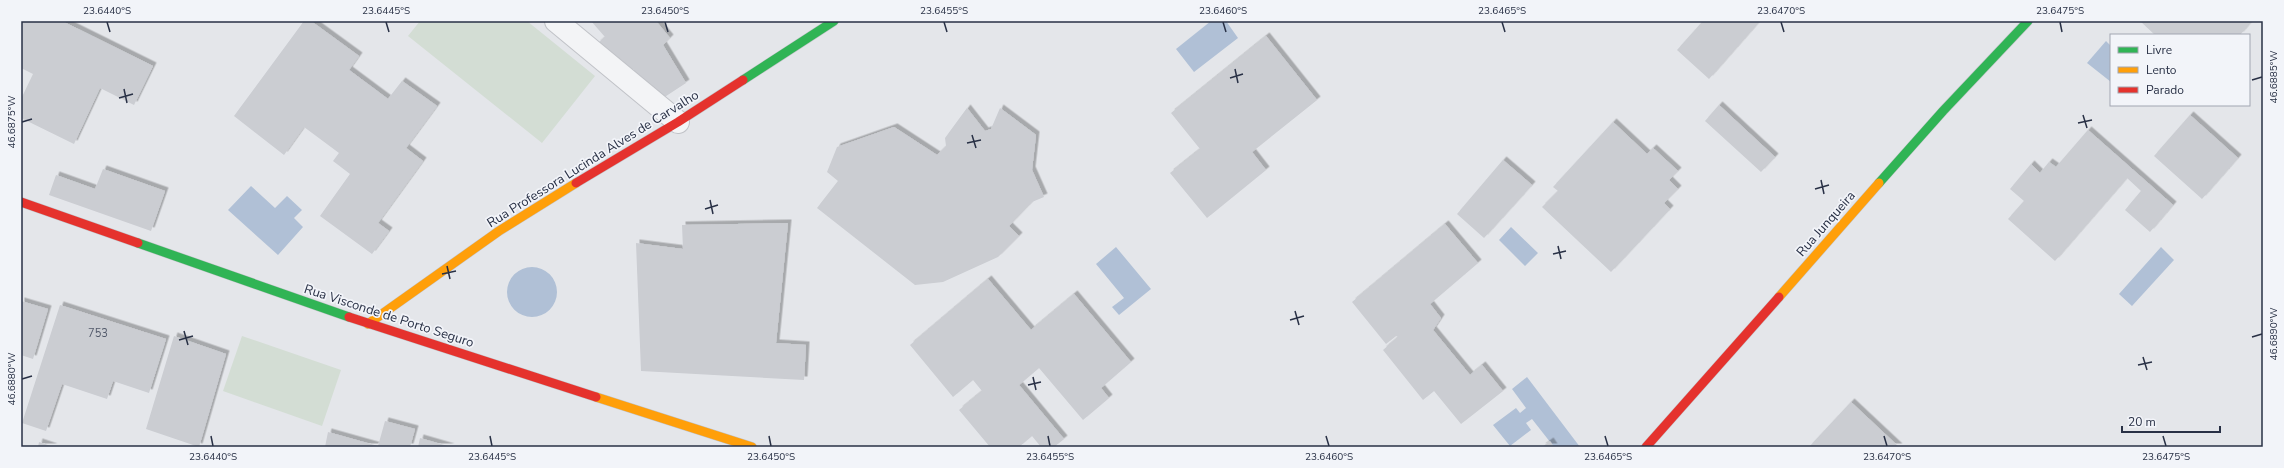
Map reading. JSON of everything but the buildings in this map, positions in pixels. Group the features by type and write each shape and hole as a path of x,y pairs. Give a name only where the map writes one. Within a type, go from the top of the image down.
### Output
{"street":[{"path":"556,21 678,122"},
{"name":"Rua Professora Lucinda Alves de Carvalho","path":"368,324 499,231 678,122 834,21"},
{"name":"Rua Junqueira","path":"1646,447 1943,111 2028,21"},
{"name":"Rua Visconde de Porto Seguro","path":"21,202 368,324 752,447"}],"shaded area":[{"path":"420,21 527,21 595,76 542,143 408,36"},
{"path":"242,336 341,370 322,426 223,391"}],"water":[{"path":"1211,21 1226,21 1238,38 1194,72 1176,49"},
{"path":"2106,41 2110,45 2110,81 2087,63"},
{"path":"251,186 275,208 287,196 302,210 294,218 303,227 278,255 228,210"},
{"path":"1511,227 1538,253 1525,266 1499,240"},
{"path":"1116,247 1151,289 1119,315 1112,307 1124,298 1096,264"},
{"path":"2161,247 2174,260 2132,306 2119,294"},
{"path":"527,267 537,267 550,274 557,287 557,297 550,310 537,317 527,317 518,313 511,306 507,297 507,287 511,278 518,271"},
{"path":"1527,377 1580,447 1554,447 1532,419 1526,423 1531,430 1510,446 1493,425 1516,408 1520,413 1526,408 1512,389"}],"traffic: fast":[{"path":"743,80 834,21"},
{"path":"1879,183 1943,111 2028,21"},
{"path":"138,243 349,317"}],"traffic: slow":[{"path":"368,324 499,231 576,183"},
{"path":"1779,297 1879,183"},
{"path":"596,397 752,447"}],"traffic: jam":[{"path":"576,183 678,122 743,80"},
{"path":"21,202 138,243"},
{"path":"1646,447 1779,297"},
{"path":"349,317 596,397"}]}
